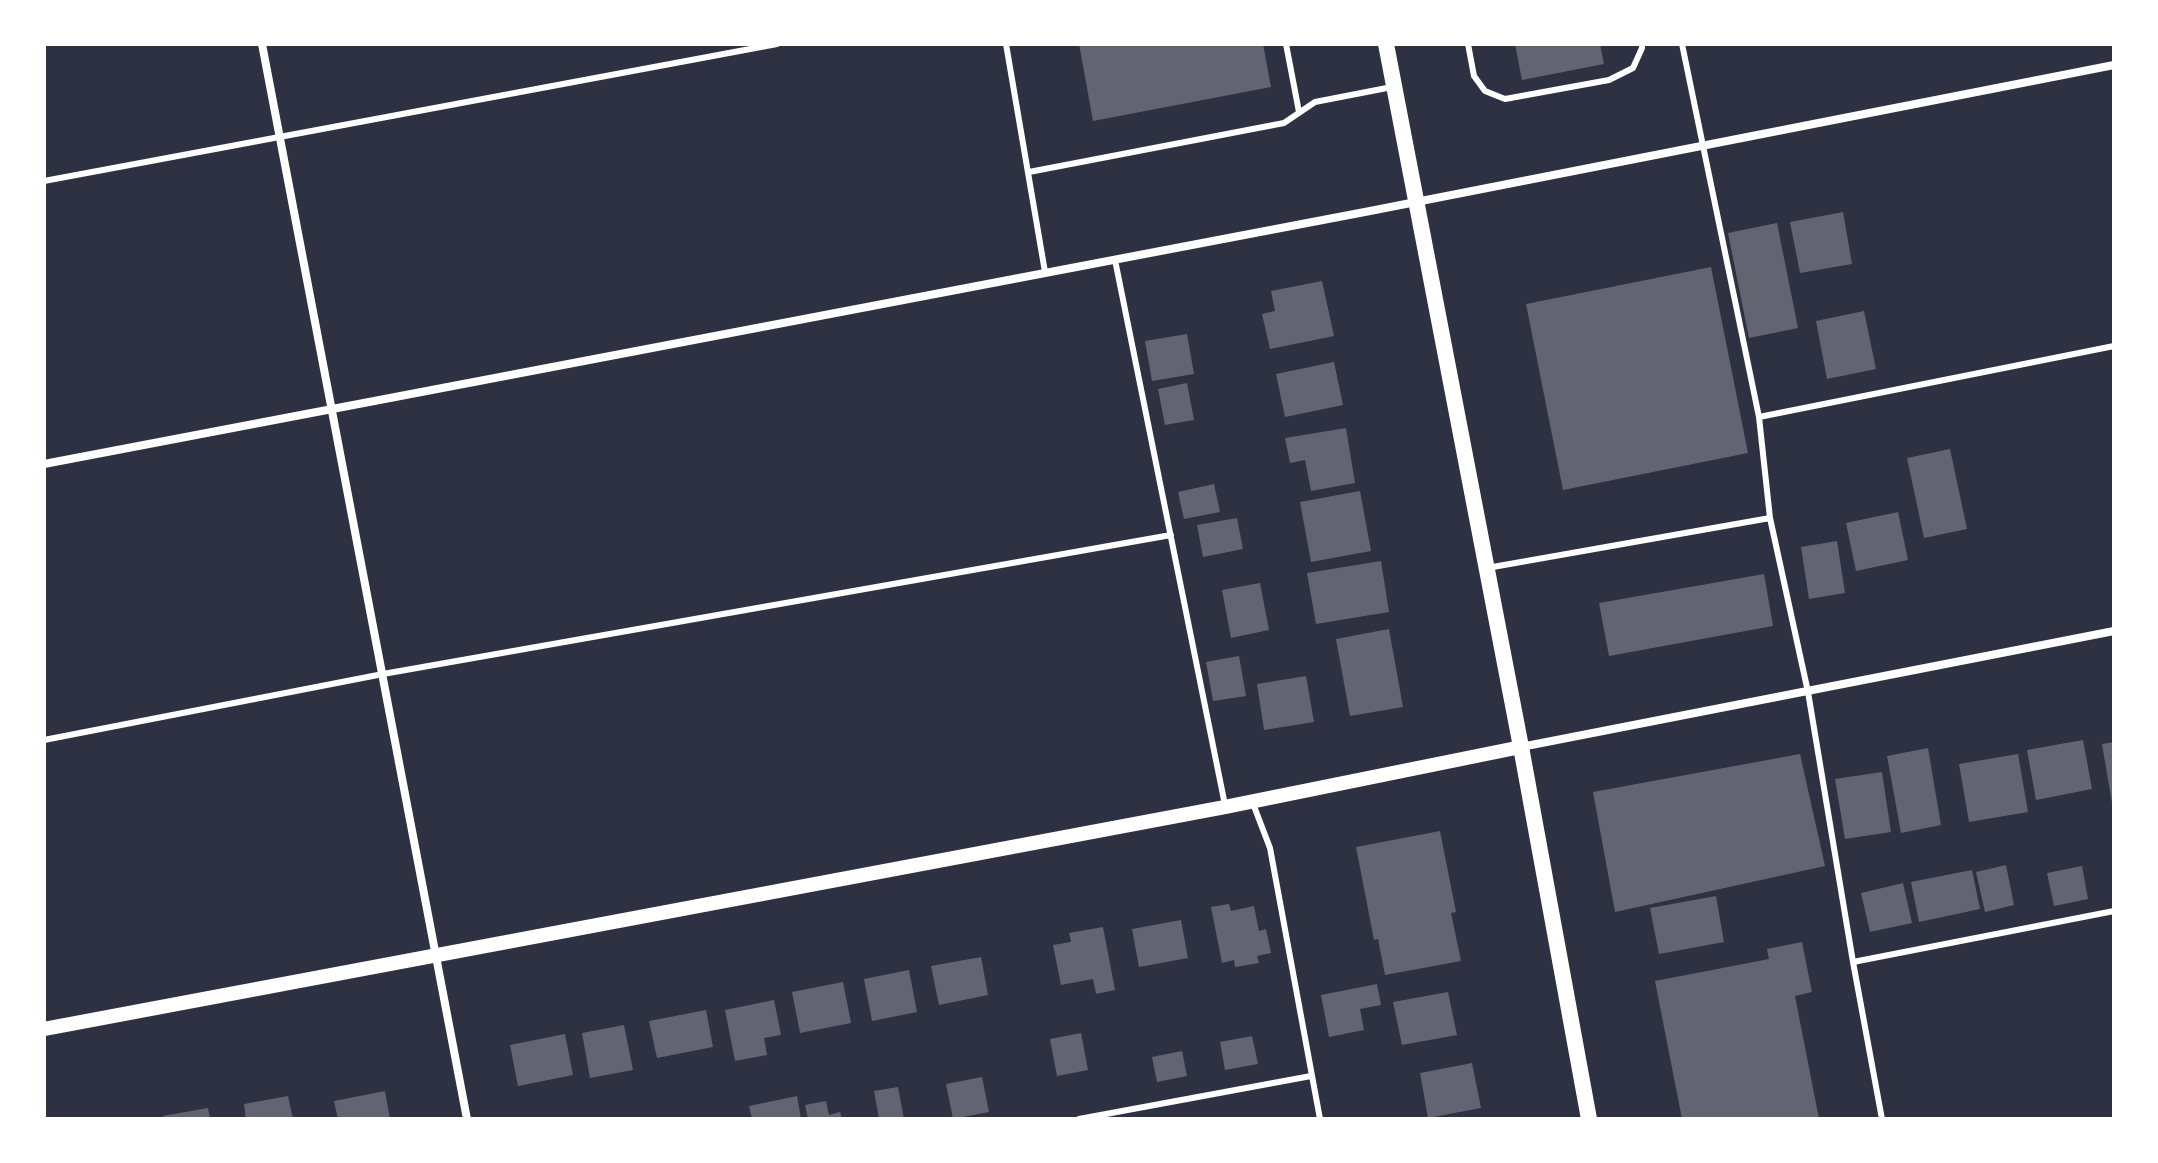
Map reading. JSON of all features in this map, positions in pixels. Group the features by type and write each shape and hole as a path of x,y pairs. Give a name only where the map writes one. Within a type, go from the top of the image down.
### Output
{"main road":[{"path":"1386,44 1589,1119"}],"street":[{"path":"262,44 467,1119"},
{"path":"44,464 2114,65"},
{"path":"44,1029 1225,807 2114,631"}],"lane":[{"path":"44,181 777,44"},
{"path":"1006,44 1045,272"},
{"path":"1286,44 1299,112"},
{"path":"1468,44 1474,76 1485,91 1505,99 1609,80 1633,68 1642,44"},
{"path":"1682,44 1759,417 1770,518 1808,692 1882,1119"},
{"path":"1029,172 1284,123 1315,102 1394,87"},
{"path":"1115,260 1225,807"},
{"path":"1759,417 2114,346"},
{"path":"1487,568 1770,518"},
{"path":"44,740 383,674 1171,535"},
{"path":"1252,801 1270,848 1320,1119"},
{"path":"1853,962 2114,911"},
{"path":"1079,1119 1311,1076"}],"building":[{"path":"1079,44 1263,44 1271,87 1093,121"},
{"path":"1515,44 1600,44 1604,64 1522,80"},
{"path":"1843,212 1852,264 1800,273 1790,222"},
{"path":"1777,223 1798,328 1749,338 1728,233"},
{"path":"1711,267 1748,453 1563,490 1526,304"},
{"path":"1322,281 1334,336 1270,349 1262,314 1275,311 1271,291"},
{"path":"1864,311 1876,369 1827,379 1816,321"},
{"path":"1187,334 1194,374 1152,381 1145,341"},
{"path":"1334,362 1343,405 1285,417 1276,374"},
{"path":"1187,383 1194,420 1165,425 1158,389"},
{"path":"1346,428 1355,483 1311,491 1305,460 1290,463 1285,438"},
{"path":"1950,449 1967,529 1924,538 1907,458"},
{"path":"1214,484 1220,512 1184,519 1178,492"},
{"path":"1360,491 1371,551 1311,562 1300,502"},
{"path":"1898,512 1908,560 1856,571 1846,523"},
{"path":"1237,518 1243,549 1203,557 1197,525"},
{"path":"1837,541 1845,593 1809,599 1801,547"},
{"path":"1381,561 1389,612 1316,624 1307,573"},
{"path":"1764,574 1773,626 1609,656 1599,603"},
{"path":"1260,583 1269,630 1231,638 1222,590"},
{"path":"1389,629 1403,707 1350,716 1336,639"},
{"path":"1239,656 1246,696 1213,701 1206,662"},
{"path":"1306,676 1314,722 1264,730 1257,684"},
{"path":"2083,740 2092,789 2036,800 2027,750"},
{"path":"2114,742 2114,803 2112,803 2102,744"},
{"path":"1928,748 1941,825 1901,833 1887,756"},
{"path":"1800,754 1825,866 1615,912 1593,792"},
{"path":"2018,754 2028,812 1969,822 1959,764"},
{"path":"1882,772 1891,832 1845,839 1835,779"},
{"path":"1440,831 1456,912 1451,913 1461,961 1385,975 1378,939 1374,940 1356,847"},
{"path":"2006,865 2014,905 1985,912 1976,872"},
{"path":"2082,866 2088,899 2054,906 2047,873"},
{"path":"1972,870 1980,909 1919,922 1911,882"},
{"path":"1903,883 1912,923 1870,932 1861,893"},
{"path":"1716,896 1724,942 1659,954 1650,908"},
{"path":"1229,904 1231,911 1254,906 1259,931 1266,929 1271,953 1257,956 1259,963 1235,967 1234,960 1222,963 1211,907"},
{"path":"1181,920 1188,958 1139,967 1132,929"},
{"path":"1103,927 1115,990 1096,994 1093,979 1061,985 1053,945 1071,942 1069,933"},
{"path":"1802,942 1812,992 1795,996 1819,1119 1682,1119 1655,981 1769,959 1767,949"},
{"path":"981,957 988,995 939,1005 931,966"},
{"path":"909,970 917,1012 872,1021 864,979"},
{"path":"843,982 851,1023 800,1033 792,992"},
{"path":"1377,984 1381,1005 1360,1009 1364,1030 1329,1037 1321,995"},
{"path":"1448,992 1457,1035 1402,1045 1393,1002"},
{"path":"774,1000 781,1035 764,1038 767,1055 735,1061 725,1010"},
{"path":"706,1010 713,1047 657,1058 649,1021"},
{"path":"624,1025 633,1070 590,1078 582,1033"},
{"path":"1081,1033 1088,1070 1057,1076 1050,1039"},
{"path":"565,1034 573,1075 518,1086 510,1045"},
{"path":"1252,1036 1258,1064 1225,1070 1220,1042"},
{"path":"1182,1051 1187,1076 1157,1082 1152,1057"},
{"path":"1472,1063 1481,1108 1428,1118 1420,1073"},
{"path":"982,1077 989,1112 953,1119 946,1084"},
{"path":"898,1087 904,1119 879,1119 874,1091"},
{"path":"385,1091 390,1119 338,1119 334,1101"},
{"path":"288,1096 293,1119 246,1119 244,1104"},
{"path":"797,1096 801,1119 752,1119 749,1106"},
{"path":"826,1101 829,1115 840,1112 842,1119 808,1119 805,1105"},
{"path":"208,1108 210,1119 163,1119 163,1116"}]}
